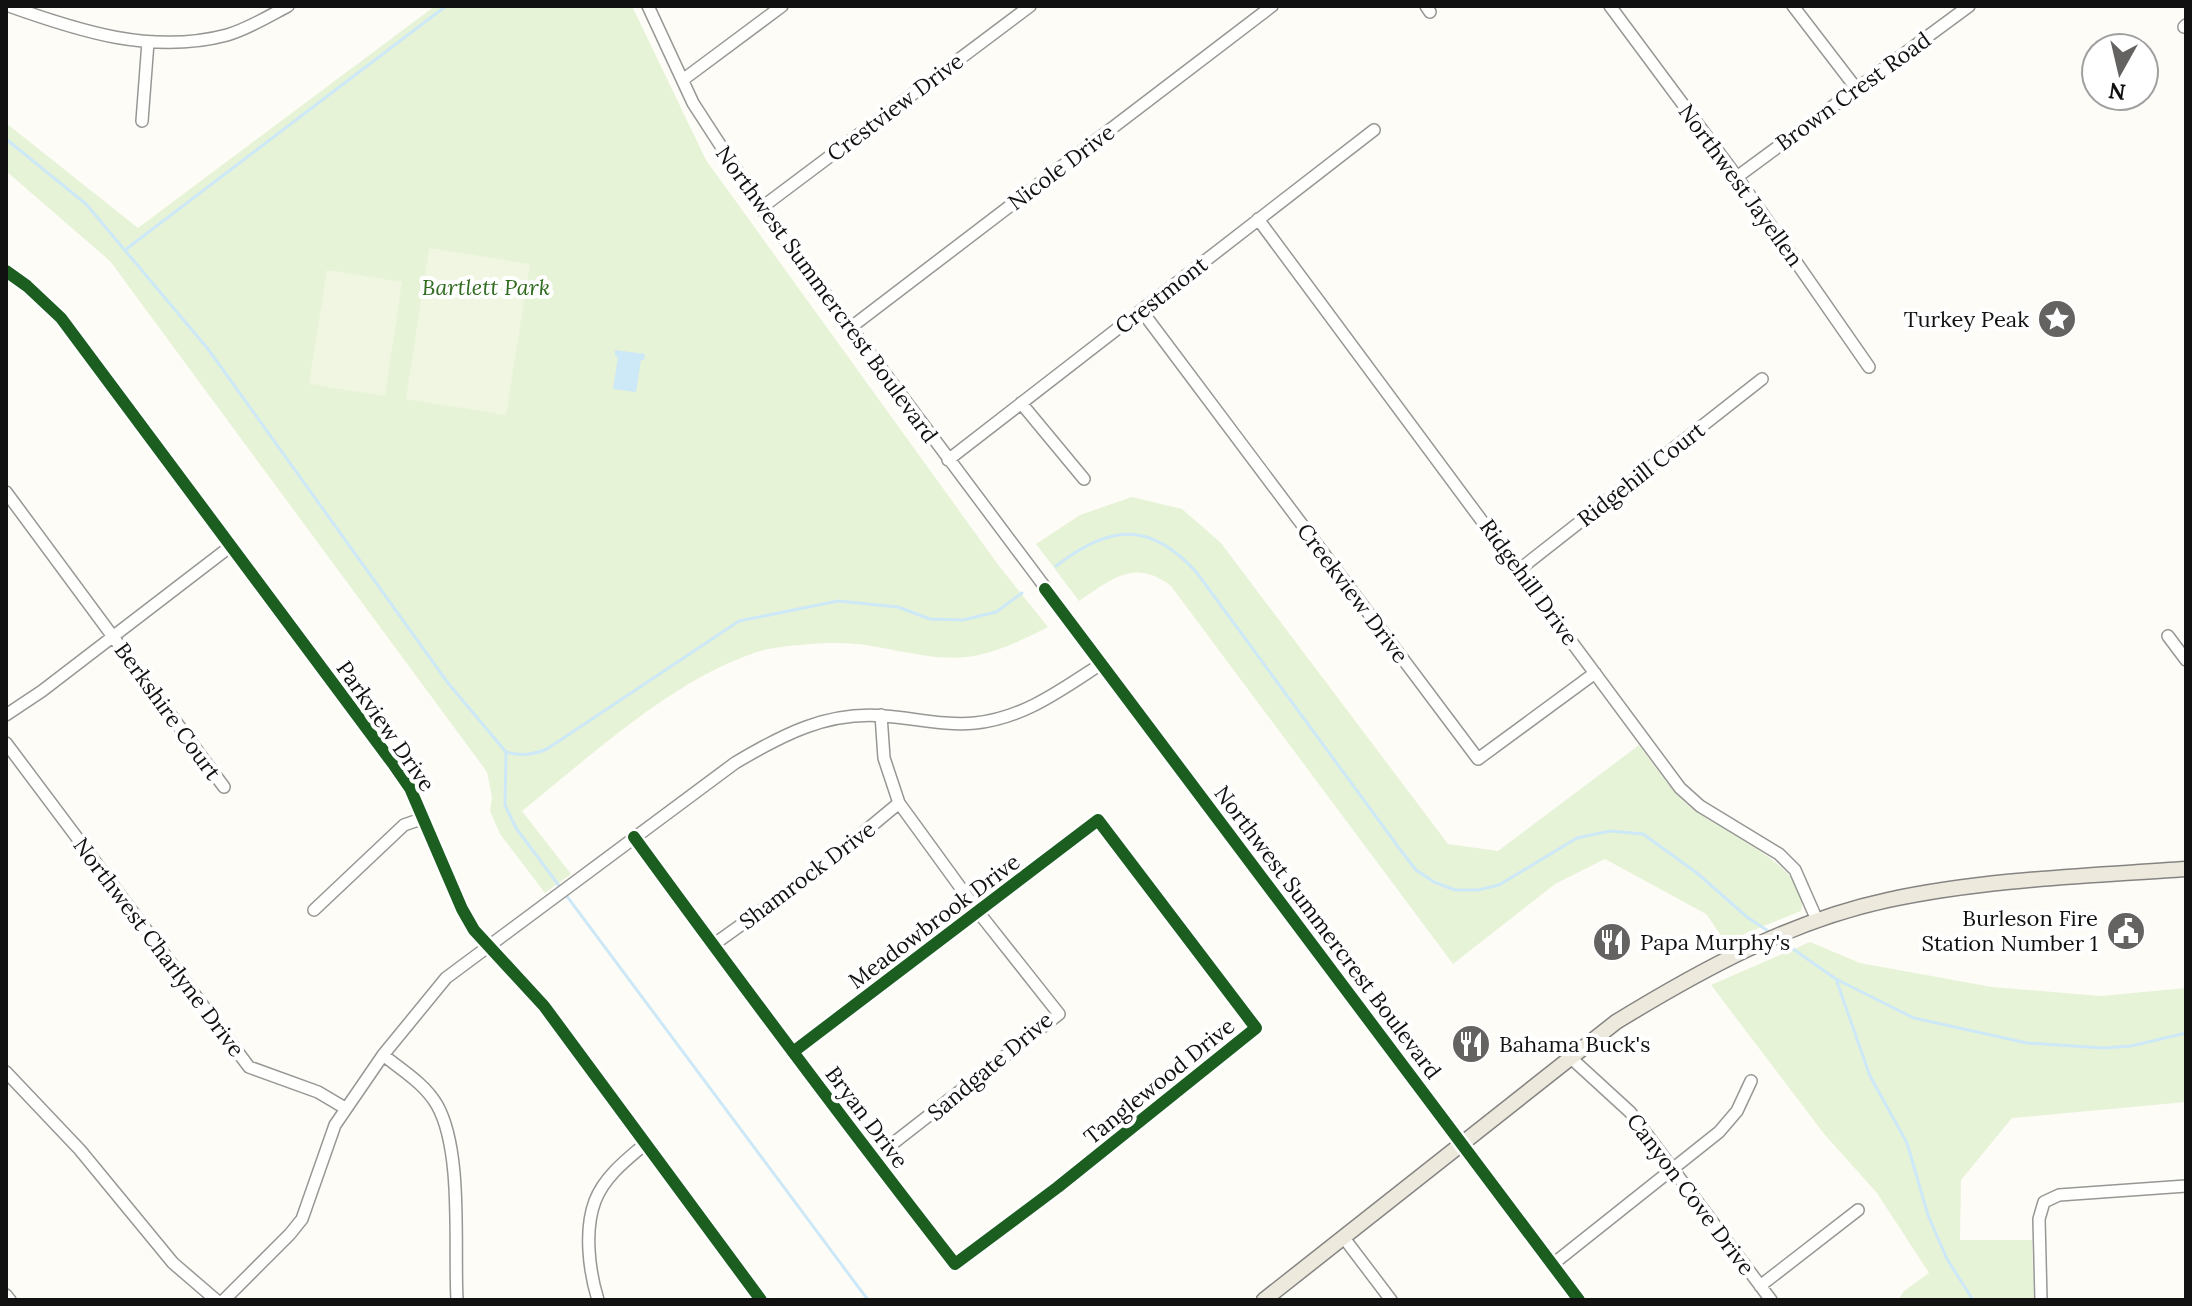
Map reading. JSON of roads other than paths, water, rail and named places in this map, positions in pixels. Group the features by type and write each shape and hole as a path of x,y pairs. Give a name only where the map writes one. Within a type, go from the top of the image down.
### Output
{"main road":[{"path":"1264,1300 1616,1022 1680,983 1749,947 1817,920 1887,900 1959,888 2186,869"}],"street":[{"path":"9,6 91,33 171,44 226,35 288,6"},
{"name":"Northwest Summercrest Boulevard","path":"648,6 693,103 761,208 1579,1300"},
{"path":"684,79 782,6"},
{"name":"Crestview Drive","path":"761,208 1030,6"},
{"name":"Nicole Drive","path":"850,328 1272,6"},
{"name":"Northwest Jayellen","path":"1610,6 1737,177 1869,367"},
{"path":"1793,6 1856,88"},
{"name":"Brown Crest Road","path":"1737,177 1969,6"},
{"path":"142,121 148,42"},
{"name":"Crestmont","path":"948,460 1374,130"},
{"name":"Ridgehill Drive","path":"1258,219 1680,788 1700,806 1779,854 1795,870 1817,920"},
{"name":"Parkview Drive","path":"6,271 61,318 394,765 410,788 474,930 544,1006 761,1300"},
{"name":"Creekview Drive","path":"1141,310 1478,759 1595,673"},
{"name":"Ridgehill Court","path":"1520,569 1762,379"},
{"path":"1021,403 1084,479"},
{"name":"Berkshire Court","path":"6,492 224,787"},
{"path":"6,715 42,691 231,546"},
{"path":"2168,636 2186,660"},
{"path":"224,1300 302,1219 327,1143 345,1108 383,1055 446,978 735,763 779,737 818,721 881,715 975,723 1017,713 1061,692 1101,664"},
{"name":"Sandgate Drive","path":"873,1159 1059,1014 979,913 899,803 884,758 881,715"},
{"name":"Northwest Charlyne Drive","path":"6,743 249,1067 318,1092 345,1108"},
{"name":"Shamrock Drive","path":"713,945 822,867 899,803"},
{"path":"314,910 404,825 424,818"},
{"name":"Meadowbrook Drive","path":"793,1052 1098,820"},
{"name":"Tanglewood Drive","path":"955,1264 1058,1187 1256,1028 1098,820"},
{"name":"Bryan Drive","path":"634,837 873,1159 955,1264"},
{"path":"383,1055 423,1087 437,1105 446,1127 453,1185 457,1300"},
{"name":"Canyon Cove Drive","path":"1571,1058 1630,1112 1771,1300"},
{"path":"6,1072 80,1150 173,1263 216,1300"},
{"path":"1553,1264 1719,1132 1737,1111 1751,1081"},
{"path":"598,1300 591,1275 588,1245 595,1201 614,1171 645,1144"},
{"path":"2041,1300 2039,1219 2044,1202 2059,1195 2186,1186"},
{"path":"1760,1286 1858,1210"},
{"path":"1344,1238 1391,1300"},
{"path":"6,1295 10,1300"}],"water":[{"path":"615,350 645,354 644,360 641,360 636,392 613,389 618,357"}],"waterway":[{"path":"125,250 446,6"},
{"path":"6,139 86,204 208,349 448,683 506,752 526,754 547,749 739,621 838,601 898,607 930,619 963,620 996,612 1022,593"},
{"path":"1056,566 1094,542 1129,534 1163,544 1180,556 1197,573 1416,870 1434,882 1455,890 1478,890 1499,885 1577,838 1610,831 1643,834 1771,933"},
{"path":"506,752 505,805 516,828 868,1300"},
{"path":"1780,940 1836,979 1914,1018 2027,1043 2104,1048 2131,1046 2186,1033"},
{"path":"1837,982 1870,1076 1907,1143 1928,1215 1947,1259 1973,1300"}],"place":[{"name":"Turkey Peak","path":"2057,319"},
{"name":"Burleson Fire Station Number 1","path":"2126,931"},
{"name":"Papa Murphy's","path":"1612,942"},
{"name":"Bahama Buck's","path":"1471,1044"}],"park label":[{"name":"Bartlett Park","path":"486,287"}]}
